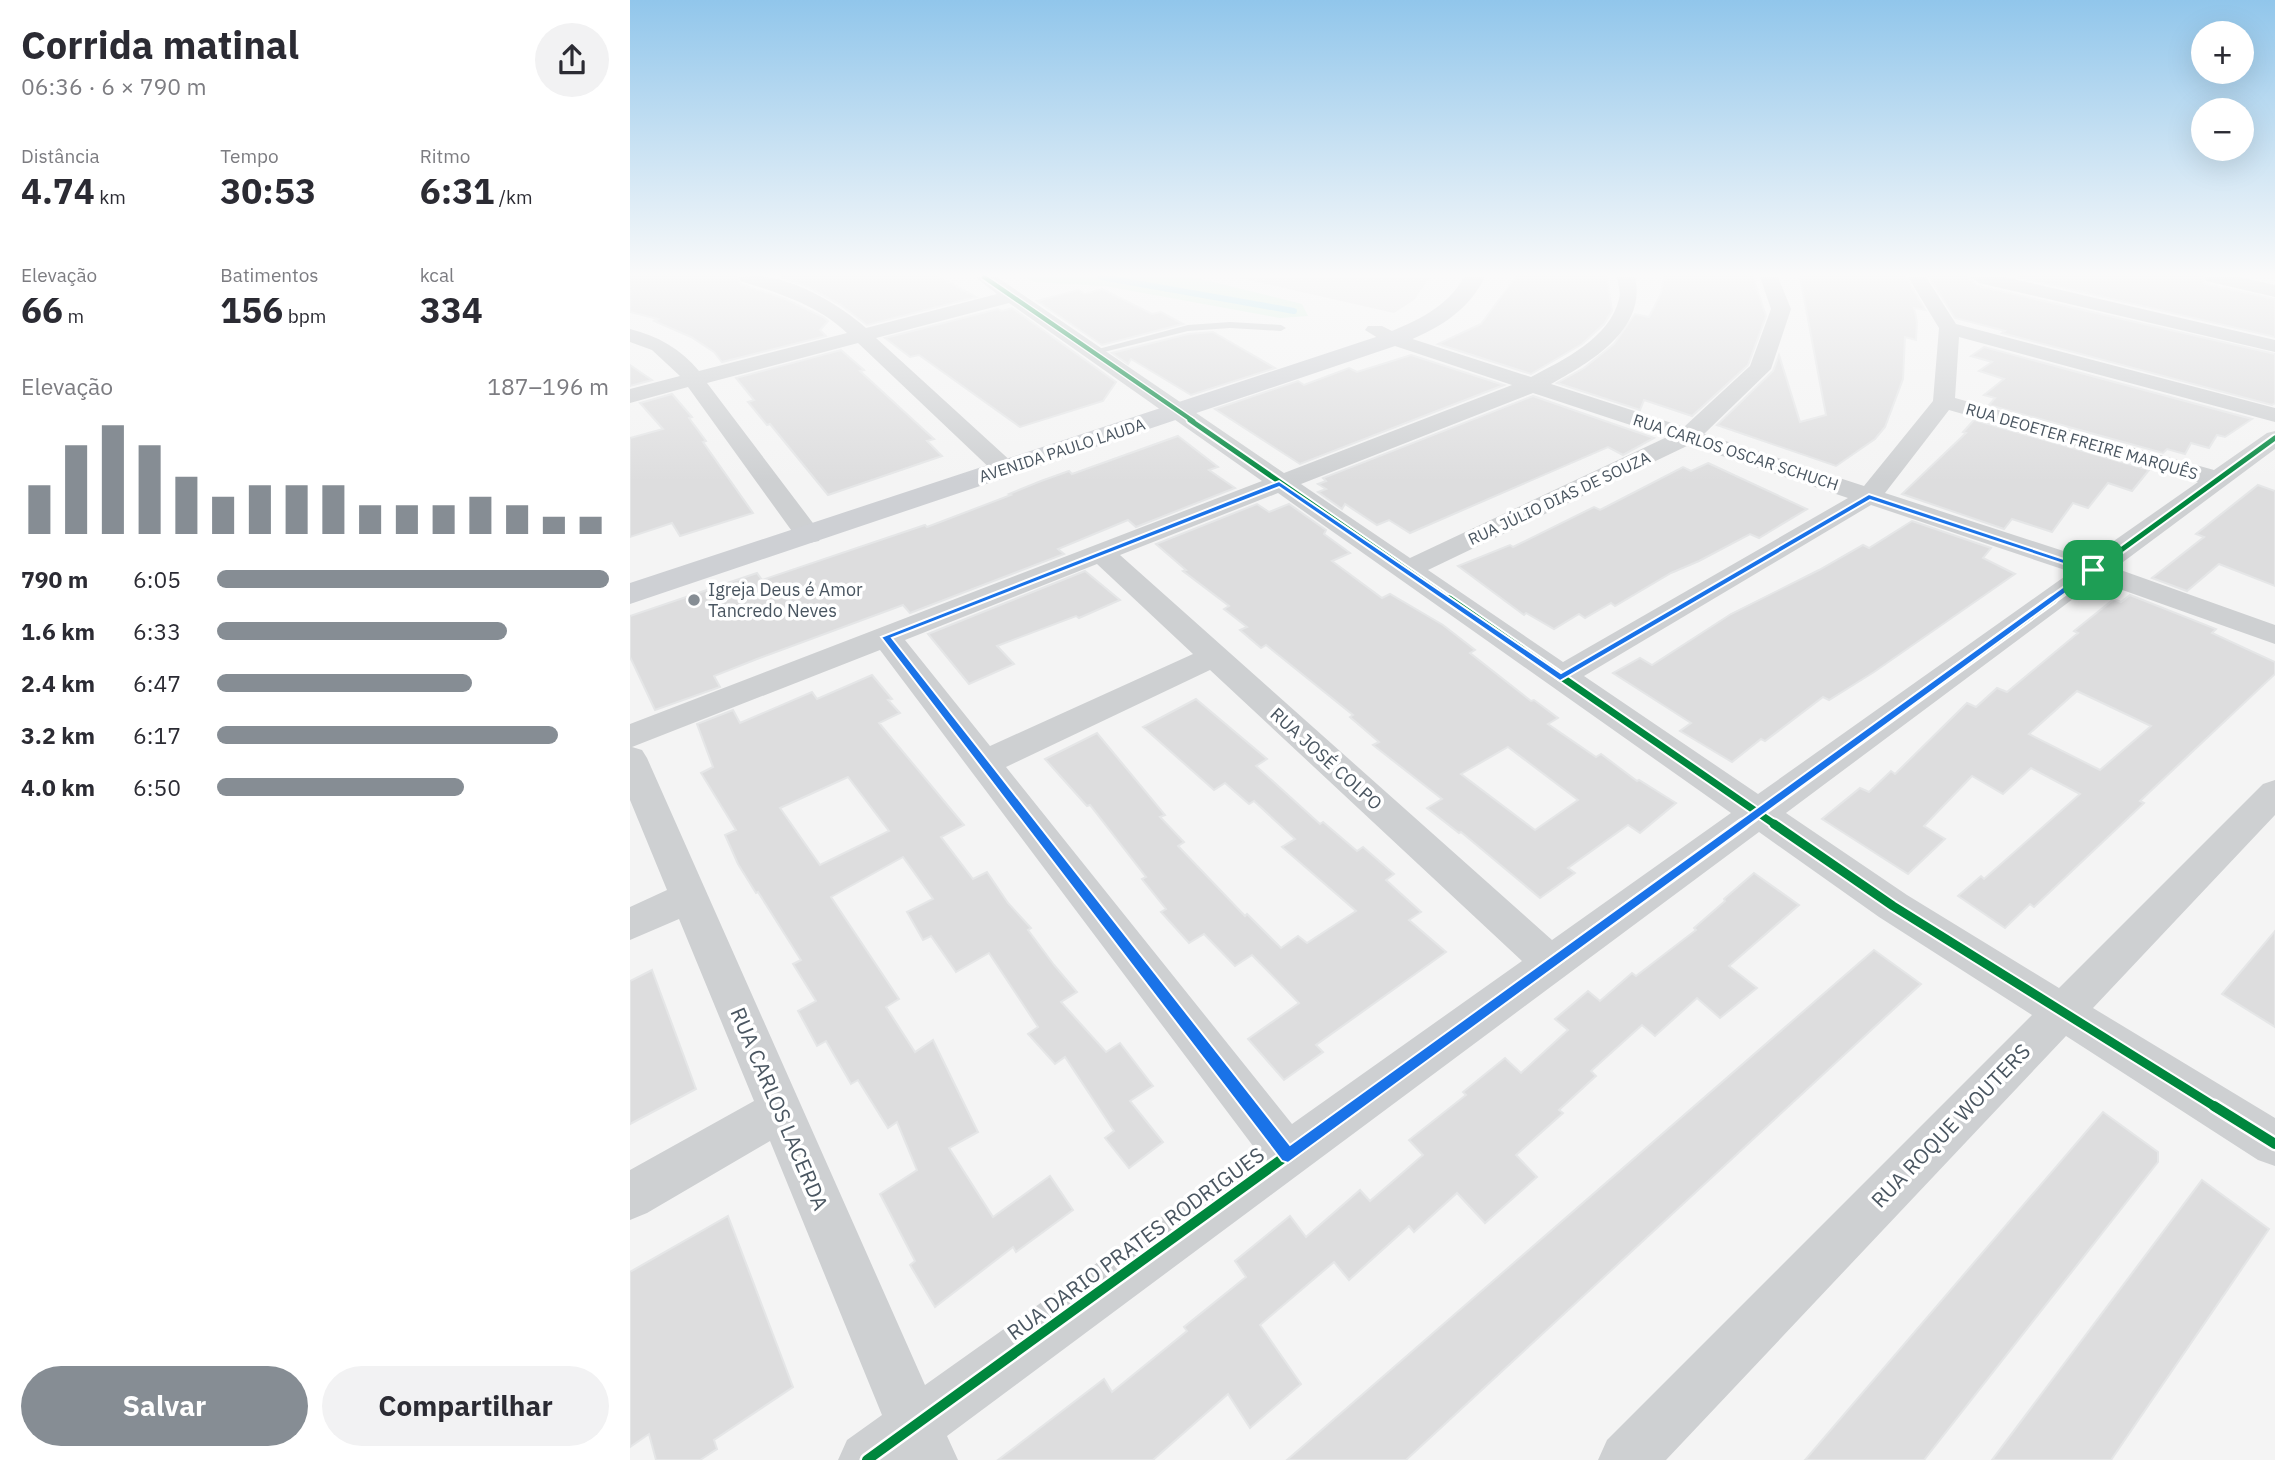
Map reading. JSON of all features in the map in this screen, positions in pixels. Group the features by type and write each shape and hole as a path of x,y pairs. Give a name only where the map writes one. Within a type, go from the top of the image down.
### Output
{"main road":[{"name":"AVENIDA PAULO LAUDA","path":"630,572 803,526 1353,345"},
{"name":"AVENIDA PAULO LAUDA","path":"630,594 803,526"}],"street":[{"path":"657,345 682,364 803,526"},
{"path":"630,396 827,345"},
{"path":"873,345 998,462"},
{"path":"1082,345 1279,484 1893,906 2275,1144"},
{"name":"RUA CARLOS OSCAR SCHUCH","path":"1414,345 2093,570 2275,635"},
{"path":"630,736 1533,385 1588,353 1596,345"},
{"name":"RUA JÚLIO DIAS DE SOUZA","path":"1405,571 1688,436 1760,369 1768,345"},
{"path":"1560,677 1869,496 1944,402 1948,345"},
{"path":"2013,345 2275,415"},
{"name":"RUA DEOETER FREIRE MARQUÊS","path":"1944,402 2220,480"},
{"name":"RUA DARIO PRATES RODRIGUES","path":"867,1460 922,1443 1288,1155 2275,438"},
{"name":"RUA JOSÉ COLPO","path":"1101,553 1552,964"},
{"path":"886,637 1288,1155"},
{"path":"984,763 1214,656"},
{"name":"RUA CARLOS LACERDA","path":"630,758 922,1443"},
{"name":"RUA ROQUE WOUTERS","path":"1627,1460 2275,793"},
{"path":"630,925 689,897"},
{"path":"630,1196 779,1111"}],"lane":[{"path":"1092,352 1119,345"}],"building":[{"path":"703,345 789,345 722,362"},
{"path":"894,345 1064,345 1116,382 1103,401 1020,427 919,355 910,357"},
{"path":"1143,345 1236,345 1275,368 1191,395 1131,359 1128,364 1112,353"},
{"path":"1442,345 1580,345 1531,374"},
{"path":"1613,345 1755,345 1748,365 1692,416 1644,400 1640,410 1557,383 1584,368"},
{"path":"1813,345 1905,345 1903,379 1885,427 1875,439 1836,466 1717,425 1773,371 1779,355 1800,422 1826,415"},
{"path":"2048,345 2236,345 2275,354 2275,403 2272,405"},
{"path":"1984,347 2252,419 2225,437 2217,435 2209,448 2191,443 2185,454 2167,449 2163,453 1989,405 1995,398 1984,395 2004,379 1979,371 1992,362 1971,356"},
{"path":"841,350 934,439 927,441 942,456 828,495 770,424 767,425 748,402 754,400 736,378"},
{"path":"1411,355 1504,385 1300,464 1215,409 1298,381 1304,385 1349,368 1357,372"},
{"path":"630,365 652,380 630,386"},
{"path":"672,394 692,417 689,418 706,441 703,442 753,513 680,536 672,523 630,537 630,438 663,429 640,403"},
{"path":"1533,396 1654,438 1623,455 1608,447 1410,533 1389,520 1377,525 1345,504 1342,509 1318,492 1326,489 1318,484 1326,481 1323,478"},
{"path":"1974,420 2149,470 2132,491 2108,483 2088,508 2073,503 2052,532 2012,519 2004,529 1902,494 1966,433 1963,432"},
{"path":"1178,436 1218,467 1209,470 1235,488 1136,527 1128,520 1058,549 1064,554 910,613 903,605 757,659 714,676 720,687 655,710 630,657 630,616 757,573 762,580 925,525 927,527 1041,481 1069,471 1072,474"},
{"path":"1708,463 1807,509 1759,538 1750,534 1671,573 1615,606 1611,603 1585,618 1579,614 1554,629 1526,613 1524,615 1458,566 1510,545 1513,547 1594,507 1600,510 1683,467 1691,471"},
{"path":"2258,485 2275,491 2275,586 2219,564 2187,591 2152,578 2204,537 2196,534"},
{"path":"1257,504 1269,512 1289,504 1326,530 1324,534 1350,553 1332,561 1382,598 1390,594 1443,625 1475,650 1470,653 1531,701 1534,700 1558,718 1548,724 1596,757 1601,754 1637,781 1676,803 1640,833 1628,825 1568,868 1575,873 1540,898 1461,832 1427,808 1442,799 1373,745 1379,742 1350,717 1353,715 1266,645 1261,648 1240,630 1247,627 1224,609 1229,606 1183,571 1186,570 1156,544","holes":["1508,747 1578,800 1535,830 1461,774"]},
{"path":"1912,521 1991,548 1983,558 2015,574 1874,672 1829,700 1823,697 1732,762 1680,731 1691,723 1613,673 1640,658 1652,665 1731,614 1863,545 1869,548"},
{"path":"1085,571 1120,600 1079,618 1076,616 997,646 1014,664 969,684 928,634"},
{"path":"2130,595 2216,629 2212,633 2275,662 2275,674 2140,801 2144,803 2034,907 2030,904 2005,928 1958,896 1981,876 1984,879 2080,794 2031,768 2003,794 1972,776 1924,826 1945,839 1908,874 1822,819 1860,788 1869,792 1891,771 1895,774 1967,703 1976,707 1997,688 2007,692 2114,599 2121,602","holes":["2077,691 2151,726 2100,770 2029,734"]},
{"path":"872,675 900,713 879,723 964,825 941,837 973,879 987,872 1008,903 1031,928 1028,930 1077,992 1061,1002 1106,1052 1120,1043 1153,1086 1130,1101 1163,1142 1129,1168 1105,1138 1114,1131 1065,1057 1055,1064 1028,1034 1038,1027 989,953 956,972 931,936 923,940 907,912 933,899 903,857 831,897 899,999 886,1007 915,1052 933,1040 978,1132 949,1148 993,1217 1050,1176 1073,1210 1016,1252 1013,1247 935,1307 910,1265 915,1261 880,1194 917,1170 897,1122 888,1128 858,1080 851,1084 826,1041 817,1046 798,1011 816,1001 793,964 801,960 738,864 725,835 736,830 701,773 713,767 697,724 733,710 740,723 812,692 817,699","holes":["848,777 889,831 820,865 780,808"]},
{"path":"1196,699 1267,759 1256,766 1320,824 1323,822 1357,851 1363,847 1394,874 1386,880 1421,912 1409,920 1446,952 1316,1045 1323,1052 1284,1080 1248,1039 1299,1003 1252,955 1235,966 1204,934 1189,943 1161,912 1166,909 1142,879 1146,877 1090,805 1087,806 1045,759 1097,733 1165,815 1160,817 1184,842 1178,846 1245,916 1247,914 1281,948 1298,936 1307,943 1356,911 1282,847 1295,839 1254,801 1249,804 1225,783 1214,790 1143,727"},
{"path":"1754,873 1799,905 1729,966 1757,988 1720,1018 1697,998 1655,1036 1642,1025 1591,1071 1596,1076 1559,1110 1563,1113 1516,1155 1537,1177 1485,1223 1457,1193 1414,1232 1409,1226 1349,1280 1334,1262 1260,1325 1301,1384 1250,1428 1228,1394 1153,1460 998,1460 1104,1379 1112,1392 1187,1331 1184,1327 1246,1277 1235,1261 1290,1216 1306,1237 1360,1190 1370,1201 1423,1155 1409,1140 1466,1095 1463,1092 1505,1058 1521,1073 1568,1030 1555,1019 1588,991 1600,1001 1632,973 1636,976 1696,930 1694,928"},
{"path":"2275,931 2275,1027 2222,994"},
{"path":"1874,950 1921,984 1406,1460 1287,1460"},
{"path":"652,970 696,1089 630,1124 630,981"},
{"path":"2103,1112 2158,1152 2158,1162 1924,1460 1805,1460"},
{"path":"2202,1180 2269,1229 2111,1460 1992,1460"},
{"path":"728,1216 793,1387 714,1440 717,1449 700,1460 656,1460 649,1434 630,1447 630,1272"}],"cycle path":[{"path":"1082,345 1893,906 2275,1144"},
{"path":"867,1460 2275,438"}],"place":[{"name":"Igreja Deus é Amor Tancredo Neves","path":"694,600"}],"route":[{"path":"1279,484 1560,677 1869,496 2093,570 1288,1155 886,637 1279,484"}]}
